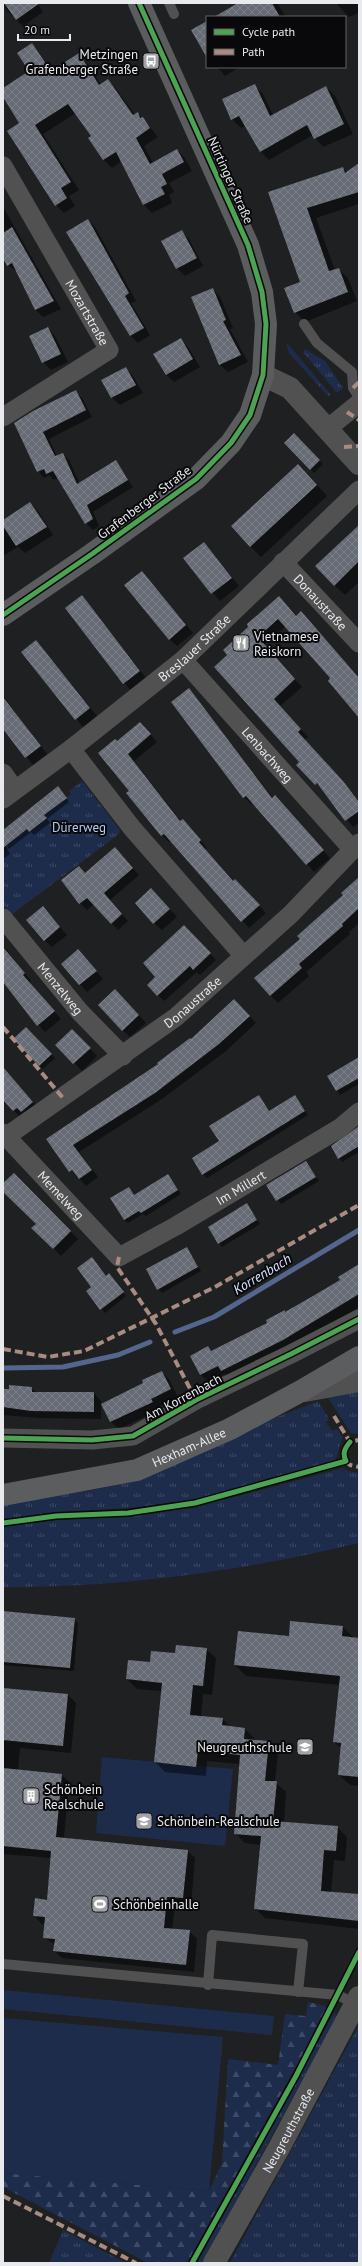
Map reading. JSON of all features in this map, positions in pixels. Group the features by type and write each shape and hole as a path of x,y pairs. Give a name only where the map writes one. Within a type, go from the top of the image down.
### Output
{"main road":[{"name":"Nürtinger Straße","path":"139,3 248,245 262,292 266,324 263,375"},
{"name":"Grafenberger Straße","path":"3,615 92,554 196,479 231,443 250,415 263,375"},
{"name":"Hexham-Allee","path":"3,1495 137,1470 230,1429 301,1391 359,1356"}],"street":[{"name":"Mozartstraße","path":"3,166 109,350 3,417"},
{"path":"263,375 290,388 359,464"},
{"path":"327,429 359,403"},
{"name":"Breslauer Straße","path":"3,773 9,794 72,749 183,660 359,490"},
{"name":"Donaustraße","path":"283,562 359,643"},
{"name":"Lenbachweg","path":"183,660 356,846"},
{"path":"72,749 132,828 243,955"},
{"name":"Donaustraße","path":"5,1135 123,1056 176,1017 243,955 291,914 356,846"},
{"name":"Menzelweg","path":"3,918 80,1012 123,1056"},
{"name":"Im Millert","path":"118,1257 176,1226 333,1132 359,1112"},
{"name":"Memelweg","path":"5,1135 118,1257"},
{"name":"Am Korrenbach","path":"3,1438 92,1440 133,1436 196,1400 359,1319"},
{"path":"301,1391 359,1381"},
{"name":"Neugreuthstraße","path":"214,2263 279,2148 357,2001"}],"lane":[{"path":"169,3 174,14"},
{"path":"304,324 317,342 352,372 353,388 359,397"},
{"path":"208,1984 212,1935 303,1944 298,1992"},
{"path":"3,1964 338,1995 357,2001"}],"green space":[{"path":"286,342 331,395 328,396 289,353"},
{"path":"305,349 325,361 343,388 337,393 303,352"},
{"name":"Dürerweg","path":"82,781 120,830 119,834 11,915 3,904 3,853 7,850 5,847 27,829 29,832 47,819 44,815 71,794 69,791"},
{"path":"359,1387 359,1434 351,1433 327,1396"},
{"path":"318,1401 329,1419 326,1422 332,1431 337,1429 343,1438 333,1462 195,1500 128,1508 56,1512 3,1520 3,1504 98,1489 143,1479 257,1425"},
{"path":"343,1468 348,1471 359,1473 359,1543 271,1562 182,1576 137,1581 48,1587 3,1587 3,1527 56,1520 194,1508"},
{"path":"102,1757 233,1769 225,1846 96,1833"},
{"path":"3,1990 274,2016 272,2035 3,2009"},
{"path":"308,2002 329,2007 187,2263 148,2263 3,2187 3,2173 209,2191 222,2163 228,2059 278,2065 285,2014 306,2016"},
{"path":"335,2011 336,2019 202,2263 197,2263"},
{"path":"3,2018 223,2037 209,2191 3,2173"},
{"path":"359,2025 359,2263 230,2263"},
{"path":"63,2230 126,2263 49,2263"}],"building":[{"path":"4,3 40,3 16,20"},
{"path":"238,3 272,3 279,16 216,16"},
{"path":"206,22 206,56 191,30"},
{"path":"32,43 51,71 79,53 99,85 108,79 133,115 138,112 140,118 143,117 150,128 136,138 150,164 177,149 184,162 162,174 167,184 161,187 165,194 143,205 116,152 103,160 88,138 91,136 68,104 35,125 71,182 61,188 67,198 55,206 7,131 19,123 3,97 3,88 29,71 17,53"},
{"path":"255,84 270,116 326,86 344,124 314,139 307,125 260,152 239,116 231,120 222,99"},
{"path":"359,163 359,192 307,208 329,271 339,268 348,292 294,313 284,288 300,282 268,192 343,167 345,173"},
{"path":"88,219 129,293 125,296 144,328 130,336 66,232"},
{"path":"12,227 54,301 35,310 12,263 7,266 3,258 3,233"},
{"path":"182,230 197,258 176,269 161,241"},
{"path":"213,288 226,320 223,321 241,355 219,365 191,297"},
{"path":"48,327 61,354 42,363 29,336"},
{"path":"181,338 193,359 166,375 153,354"},
{"path":"126,367 136,385 111,398 101,380"},
{"path":"76,390 86,410 43,432 55,456 63,453 77,484 116,460 128,480 87,505 93,519 85,524 53,471 46,474 44,469 37,472 14,423 33,411"},
{"path":"294,433 320,460 310,470 284,443"},
{"path":"298,464 317,485 250,547 231,526"},
{"path":"30,502 47,527 16,546 3,526 3,520"},
{"path":"359,525 359,561 334,586 315,566"},
{"path":"204,542 232,578 211,594 183,558"},
{"path":"142,571 186,625 169,640 124,585"},
{"path":"82,595 140,671 123,684 65,608"},
{"path":"279,596 296,616 301,611 359,678 359,718 328,681 330,678 278,619 258,637 295,679 274,699 301,729 298,732 343,781 359,802 359,811 345,821 317,783 315,785 296,765 299,762 214,667 227,655 223,650 248,627 247,624"},
{"path":"36,640 90,708 75,720 21,652"},
{"path":"189,688 272,798 275,795 324,850 306,865 246,796 243,798 171,702"},
{"path":"3,697 41,746 25,758 3,729"},
{"path":"140,722 151,734 128,754 180,821 183,819 201,840 199,842 233,881 235,879 260,905 241,922 164,834 161,836 126,793 129,791 98,753 115,739 117,741"},
{"path":"58,786 67,798 44,815 47,818 29,832 27,829 3,848 3,830"},
{"path":"115,847 133,868 104,893 122,914 111,924 87,898 79,904 61,880 79,866 85,873"},
{"path":"359,877 359,908 342,924 343,926 299,964 302,968 270,996 254,978 300,939 297,936 343,895 341,893"},
{"path":"151,888 170,909 153,924 135,903"},
{"path":"43,906 60,927 44,941 26,920"},
{"path":"184,925 211,953 193,970 190,966 157,996 147,985 155,977 143,963"},
{"path":"3,947 25,973 23,975 55,1011 37,1026 3,982"},
{"path":"78,949 97,971 79,985 61,964"},
{"path":"115,989 139,1015 122,1031 98,1005"},
{"path":"234,999 250,1016 219,1044 155,1093 73,1145 92,1170 79,1179 72,1170 69,1172 46,1139 158,1064 157,1063 190,1038 191,1039"},
{"path":"26,1027 52,1054 39,1066 13,1039"},
{"path":"72,1029 91,1048 73,1064 55,1045"},
{"path":"359,1057 359,1078 336,1091 327,1076"},
{"path":"3,1067 33,1102 21,1112 17,1108 13,1111 3,1100"},
{"path":"259,1095 269,1111 295,1095 305,1111 202,1175 192,1158 219,1141 209,1126"},
{"path":"359,1126 359,1146 338,1159 331,1146"},
{"path":"306,1161 316,1177 276,1201 266,1185"},
{"path":"14,1173 71,1231 53,1249 31,1228 36,1224 3,1192 3,1183"},
{"path":"168,1174 178,1190 141,1213 139,1211 124,1220 110,1198 129,1187 134,1195"},
{"path":"247,1203 257,1220 218,1244 208,1227"},
{"path":"187,1247 198,1267 157,1290 146,1269"},
{"path":"92,1257 106,1276 109,1273 124,1292 100,1310 86,1291 91,1287 77,1268"},
{"path":"359,1264 359,1294 283,1340 221,1371 218,1366 200,1375 190,1356 208,1346 211,1351 267,1323 266,1320 285,1310 285,1312 340,1280 338,1277"},
{"path":"162,1371 171,1389 151,1399 153,1402 110,1422 101,1404 143,1383 142,1380"},
{"path":"9,1385 32,1387 32,1392 94,1392 94,1412 31,1411 3,1407 3,1389 9,1389"},
{"path":"3,1611 75,1618 70,1668 3,1662"},
{"path":"290,1621 343,1626 342,1636 359,1638 359,1777 338,1775 341,1743 333,1742 340,1676 234,1665 238,1631 289,1636"},
{"path":"176,1645 207,1648 203,1686 193,1685 190,1715 223,1718 222,1725 245,1728 244,1739 269,1741 265,1781 277,1781 273,1821 338,1826 336,1851 324,1850 321,1891 359,1894 359,1921 254,1909 261,1836 234,1834 240,1755 198,1751 196,1767 154,1762 162,1683 126,1679 128,1660 150,1662 151,1651 175,1653"},
{"path":"3,1688 68,1694 63,1746 3,1740"},
{"name":"Schönbeinhalle","path":"3,1768 62,1774 56,1837 188,1850 183,1898 167,1897 164,1928 190,1930 186,1965 53,1951 55,1939 43,1938 45,1917 33,1916 35,1898 47,1900 51,1851 3,1846"}],"waterway":[{"name":"Korrenbach","path":"175,1332 214,1317 359,1230"},
{"name":"Korrenbach","path":"3,1368 63,1367 118,1355 150,1342"}],"marked path":[{"path":"353,388 359,382"},
{"path":"347,412 359,420"},
{"path":"344,447 359,446"},
{"path":"3,1027 63,1098"},
{"path":"3,1349 48,1357 84,1351 215,1287 359,1205"},
{"path":"119,1257 117,1267 156,1324 196,1400"},
{"path":"334,1416 350,1442 359,1440"},
{"path":"346,1461 350,1465 359,1467"},
{"path":"3,2196 136,2263"}],"cycle path":[{"path":"3,615 92,554 196,479 231,443 250,415 263,375 266,324 262,292 248,245 139,3"},
{"path":"3,1438 92,1440 133,1436 196,1400 359,1319"},
{"path":"3,1523 56,1516 128,1513 195,1503 346,1461 344,1456 345,1451 350,1442"},
{"path":"192,2263 296,2076 359,1952"}],"place":[{"name":"Metzingen Grafenberger Straße","path":"151,61"},
{"name":"Vietnamese Reiskorn","path":"241,643"},
{"name":"Neugreuthschule","path":"305,1747"},
{"name":"Schönbein Realschule","path":"31,1796"},
{"name":"Schönbein-Realschule","path":"144,1821"},
{"name":"Schönbeinhalle","path":"100,1904"}]}
